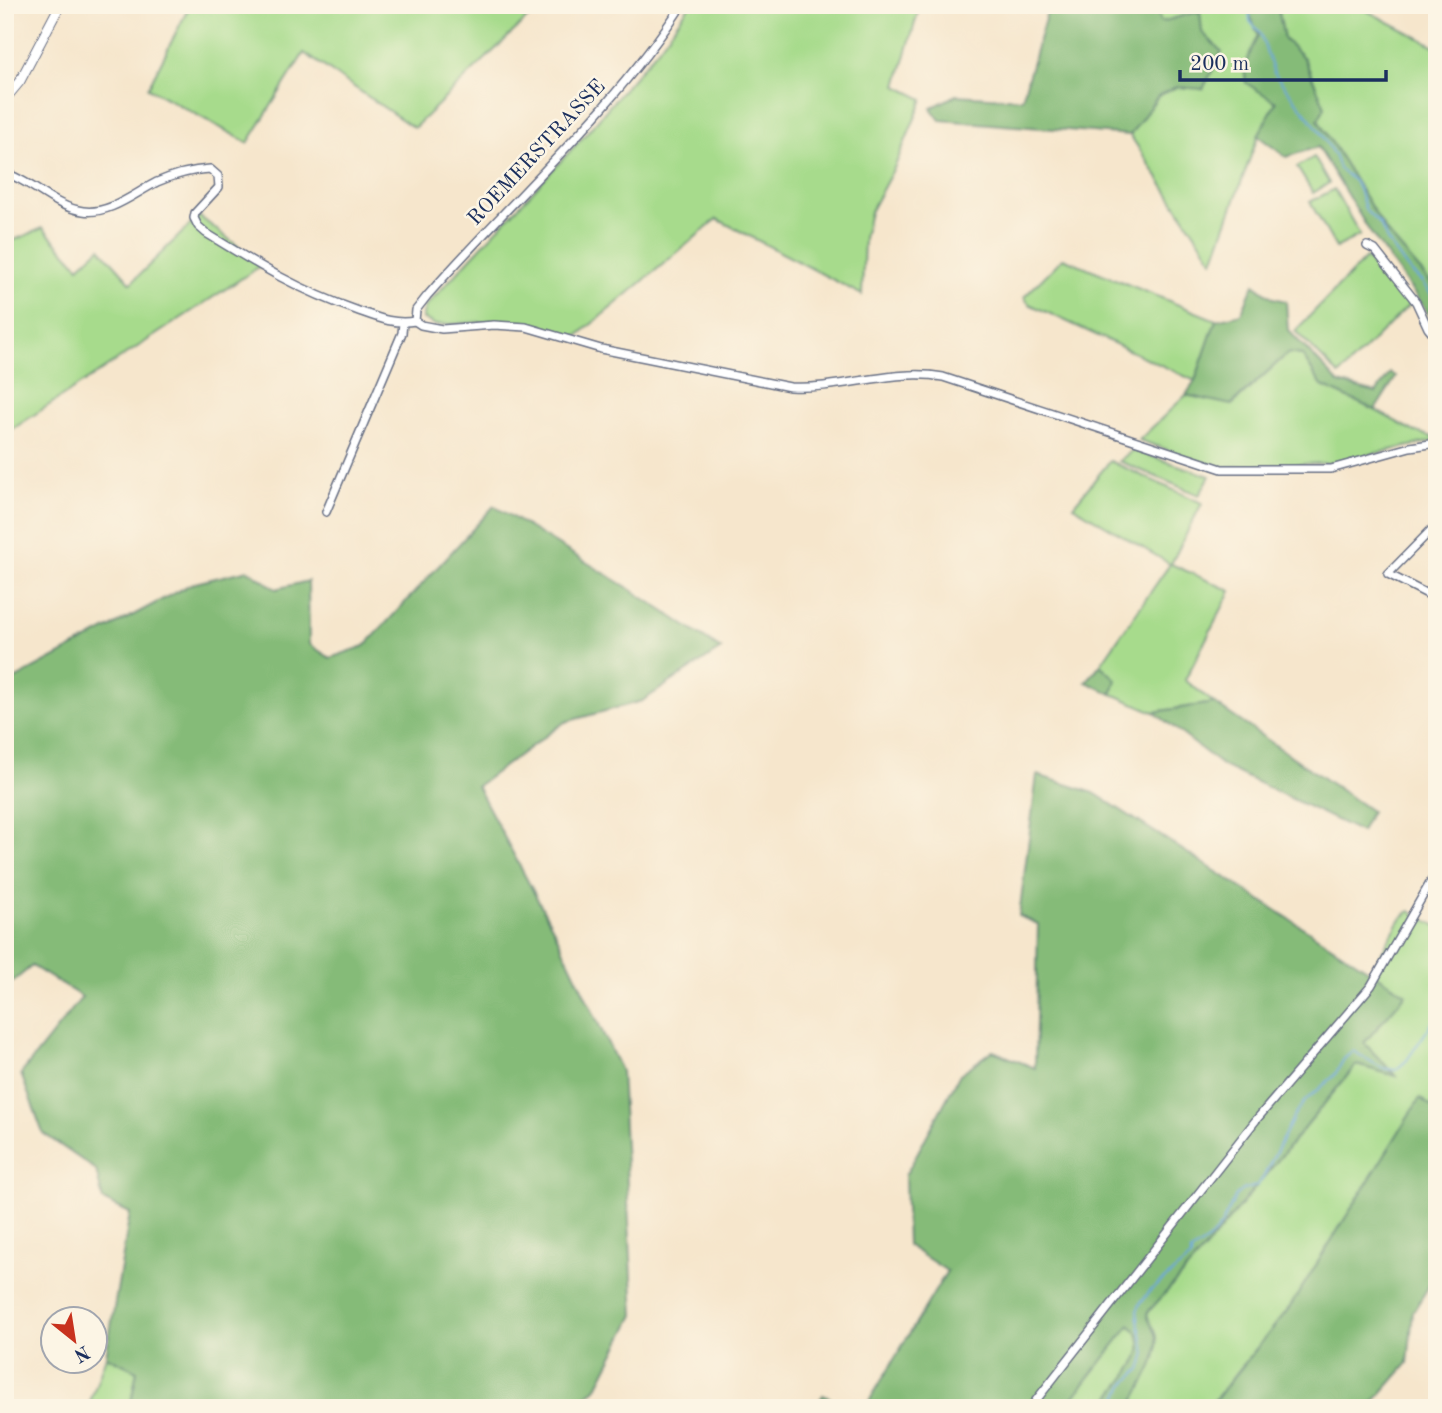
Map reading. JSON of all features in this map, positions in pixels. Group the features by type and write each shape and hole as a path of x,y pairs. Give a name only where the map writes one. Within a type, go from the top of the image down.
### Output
{"main road":[{"path":"5,99 19,81 60,5"}],"street":[{"name":"ROEMERSTRASSE","path":"415,321 416,310 421,303 599,111 682,5"},
{"path":"5,173 16,176 68,207 91,212 174,176 210,169 218,176 219,187 194,218 206,233 273,275 317,297 389,321 415,321 421,325 442,329 506,325 526,327 601,349 790,387 934,375 1209,467 1228,470 1340,467 1402,449 1437,443"},
{"path":"1367,246 1375,250 1416,302 1437,340"},
{"path":"326,512 402,333 403,323"},
{"path":"1437,524 1388,574 1437,599"},
{"path":"1030,1408 1256,1120 1371,986 1437,871"}],"green space":[{"path":"190,5 541,5 414,128 304,53 248,143 148,88"},
{"path":"690,5 920,5 897,86 923,99 895,166 870,212 864,238 862,295 717,219 575,338 522,322 435,325 422,318 425,307 584,136 658,49"},
{"path":"1049,5 1156,5 1161,22 1200,11 1202,32 1222,52 1203,89 1176,87 1158,96 1130,135 940,120 931,108 956,95 1022,99"},
{"path":"1156,5 1246,5 1258,35 1245,67 1276,102 1258,136 1213,261 1130,135 1158,96 1176,87"},
{"path":"1246,5 1272,5 1279,13 1284,39 1304,58 1325,107 1318,120 1387,233 1437,290 1437,318 1431,317 1370,232 1318,147 1286,157 1258,136 1276,102 1246,83 1244,67 1258,35"},
{"path":"1272,5 1356,5 1437,47 1437,290 1387,233 1318,120 1325,107 1304,58 1284,39 1279,13"},
{"path":"1314,157 1329,183 1313,193 1297,167"},
{"path":"1334,189 1360,235 1336,248 1310,202"},
{"path":"199,216 262,265 5,434 5,244 43,228 79,267 100,248 131,283"},
{"path":"1063,258 1216,320 1195,381 1029,304 1024,297"},
{"path":"1366,258 1411,303 1339,375 1295,331"},
{"path":"1254,284 1273,298 1286,301 1288,330 1339,383 1376,393 1390,373 1396,377 1375,410 1322,386 1302,355 1288,353 1231,405 1186,395 1195,381 1216,320 1241,314"},
{"path":"1288,353 1302,355 1322,386 1413,431 1436,438 1434,441 1329,463 1217,467 1139,440 1186,395 1232,405"},
{"path":"1133,450 1210,476 1199,495 1119,461"},
{"path":"1110,461 1202,503 1171,564 1231,591 1185,680 1214,703 1154,712 1112,694 1115,679 1100,665 1170,564 1073,506"},
{"path":"494,506 627,587 721,649 642,701 565,722 477,786 555,932 621,1071 634,1315 596,1389 570,1408 275,1408 269,1403 267,1408 130,1408 137,1371 108,1357 108,1344 130,1213 103,1200 96,1170 43,1133 21,1074 82,997 32,966 5,988 5,684 191,584 248,570 276,589 308,581 309,644 330,658 365,646"},
{"path":"1100,665 1116,679 1112,694 1086,682"},
{"path":"1214,703 1371,811 1361,832 1223,766 1154,712"},
{"path":"1037,775 1094,793 1406,994 1364,1043 1396,1076 1356,1065 1198,1257 1147,1313 1157,1335 1157,1348 1152,1366 1131,1408 1103,1408 1133,1368 1138,1357 1141,1346 1138,1335 1130,1325 1065,1408 865,1408 947,1271 907,1245 905,1176 960,1074 993,1051 1035,1068 1038,924 1019,916"},
{"path":"1410,911 1437,926 1437,1111 1420,1099 1290,1307 1208,1408 1131,1408 1152,1366 1157,1348 1157,1335 1147,1313 1198,1257 1356,1065 1395,1075 1364,1043 1406,994 1371,971 1400,920"},
{"path":"1420,1098 1437,1111 1437,1273 1413,1312 1408,1363 1369,1408 1209,1408 1290,1307"},
{"path":"1130,1325 1138,1335 1141,1346 1139,1357 1103,1408 1065,1408"},
{"path":"108,1357 137,1371 130,1408 88,1408 100,1374 108,1374"},
{"path":"823,1395 849,1408 815,1408"}],"waterway":[{"path":"1249,5 1250,21 1260,33 1274,73 1319,130 1339,168 1354,181 1366,211 1380,224 1387,240 1407,268 1437,302"},
{"path":"1113,1408 1124,1385 1141,1369 1146,1353 1137,1311 1141,1302 1151,1290 1191,1258 1191,1252 1210,1239 1222,1224 1236,1195 1256,1186 1263,1178 1294,1116 1304,1102 1334,1076 1344,1059 1353,1051 1382,1068 1396,1070 1407,1060 1437,1016"}]}
